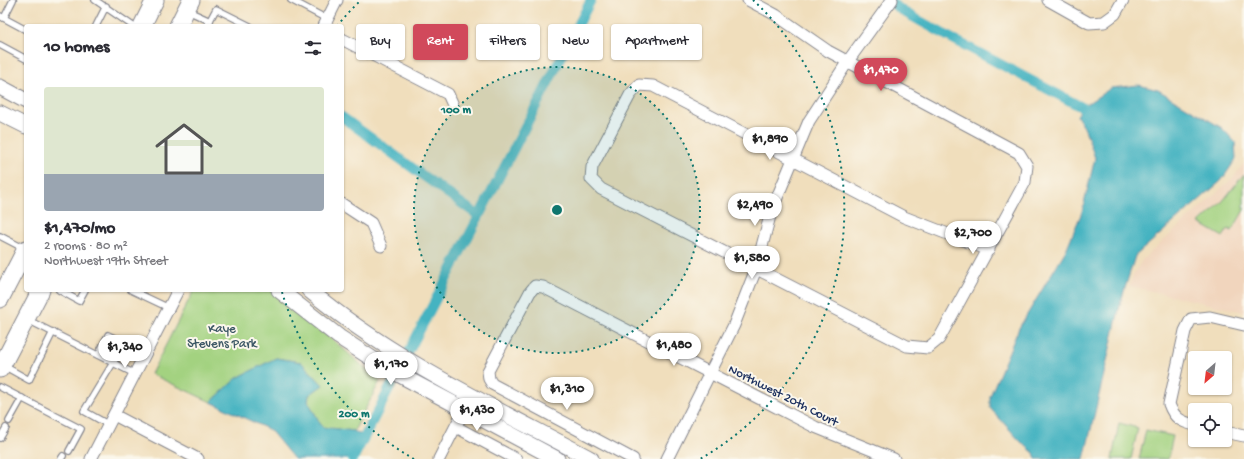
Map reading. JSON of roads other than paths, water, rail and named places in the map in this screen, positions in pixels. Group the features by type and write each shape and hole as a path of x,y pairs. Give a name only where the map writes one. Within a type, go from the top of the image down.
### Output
{"main road":[{"path":"143,24 155,0"},
{"path":"179,24 189,5"},
{"path":"0,87 24,100"},
{"path":"0,113 24,125"},
{"path":"0,299 24,253"},
{"path":"1,367 40,292"},
{"path":"282,292 339,337 385,367 557,459"},
{"path":"311,292 343,318 393,352 591,459"}],"street":[{"path":"748,0 776,15 828,50 1019,152 1027,166 1025,182 989,250 939,339 928,348 907,346 601,189 591,179 592,167 630,94 639,85 652,86 904,217 989,250"},
{"path":"666,459 734,325 756,269 771,212 809,121 848,61 892,0"},
{"path":"1048,0 1089,23 1104,22 1115,14 1123,0"},
{"path":"326,23 336,1"},
{"path":"344,39 448,94 453,105"},
{"path":"344,205 371,223 381,246"},
{"name":"Northwest 20th Court","path":"633,459 492,384 489,380 488,371 530,292 535,286 543,287 815,427 894,459"},
{"path":"91,459 177,292"},
{"path":"1188,423 1173,415 1169,404 1185,331 1191,319 1210,317 1244,325"},
{"path":"439,459 464,410"},
{"path":"111,420 198,459"},
{"path":"456,427 516,459"},
{"path":"1232,433 1244,436"}],"lane":[{"path":"13,0 2,17 24,29"},
{"path":"95,0 106,6 130,24"},
{"path":"291,0 326,23"},
{"path":"189,5 208,24 216,9 246,24"},
{"path":"97,24 106,6"},
{"path":"0,45 24,58"},
{"path":"0,236 24,248"},
{"path":"63,292 79,301 84,292"},
{"path":"135,292 169,308"},
{"path":"26,319 114,362 135,374"},
{"path":"1,367 29,380 53,332"},
{"path":"98,355 108,335 125,343 84,411 111,420"},
{"path":"0,387 81,429 69,451"},
{"path":"9,421 22,398"},
{"path":"0,438 6,428"}],"water":[{"path":"1139,85 1158,90 1222,128 1235,142 1236,159 1221,181 1135,256 1121,301 1084,459 1036,459 1034,453 1020,441 990,408 990,396 1019,328 1066,250 1082,212 1095,158 1085,129 1077,116 1082,107 1111,88"},
{"path":"276,358 301,362 323,385 309,395 308,401 322,427 354,431 364,436 353,459 294,459 270,430 211,402 237,378"}],"waterway":[{"path":"353,459 591,0"},
{"path":"888,0 904,12 949,37 1093,113"},
{"path":"344,118 479,216"}],"park label":[{"name":"Kaye Stevens Park","path":"222,334"}]}
